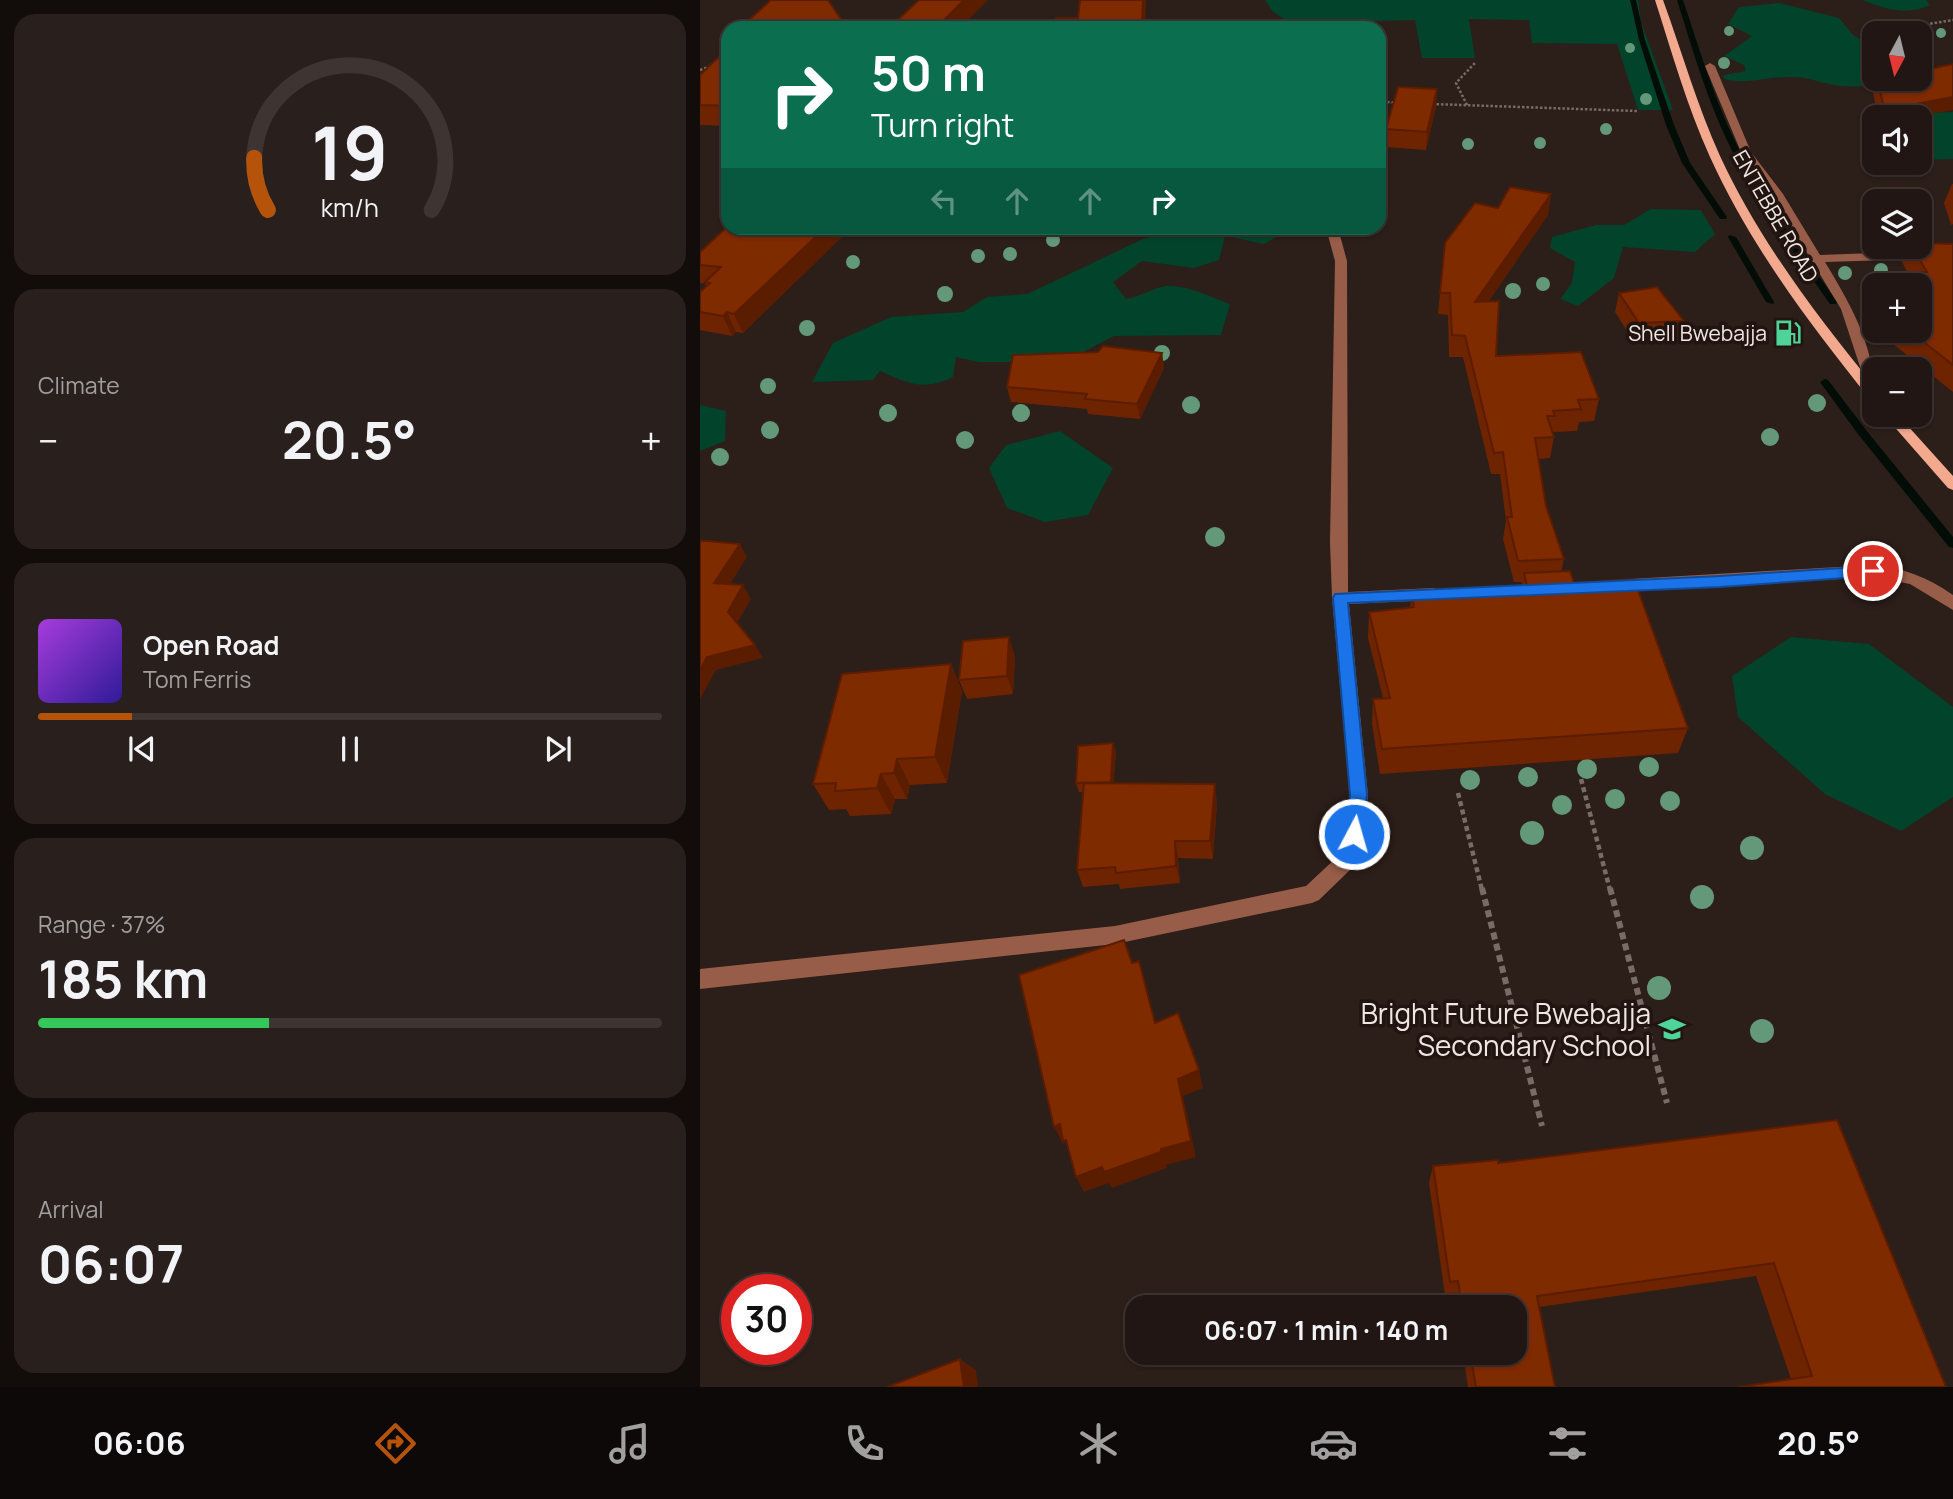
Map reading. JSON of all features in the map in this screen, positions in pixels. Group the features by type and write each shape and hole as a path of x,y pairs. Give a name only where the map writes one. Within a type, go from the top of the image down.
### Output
{"main road":[{"name":"ENTEBBE ROAD","path":"1659,0 1700,121 1751,224 1814,318 1862,380"},
{"path":"1902,427 1953,485"}],"street":[{"path":"1710,66 1746,152 1777,194 1847,309 1863,357"},
{"path":"700,979 1115,935 1312,894 1345,862 1354,834 1359,795 1340,598 1341,261 1334,235"},
{"path":"1818,259 1953,254"},
{"path":"1598,587 1873,571 1903,573 1925,583 1953,604"},
{"path":"1340,598 1449,593"}],"path":[{"path":"1932,23 1953,20"},
{"path":"1467,105 1456,83 1475,63"},
{"path":"700,70 713,66"},
{"path":"1387,102 1399,103"},
{"path":"1424,104 1637,111"},
{"path":"1581,779 1667,1103"},
{"path":"1458,793 1542,1126"}],"green space":[{"path":"1265,0 1638,0 1641,22 1673,110 1638,110 1617,44 1532,43 1529,20 1469,19 1475,58 1422,58 1415,20 1288,21 1273,12"},
{"path":"1862,0 1926,0 1930,5 1905,11"},
{"path":"1779,3 1839,18 1853,35 1862,40 1862,86 1836,85 1796,77 1741,81 1724,79 1724,75 1746,71 1744,65 1724,56 1752,36 1728,24 1739,7"},
{"path":"1953,112 1953,159 1932,160 1932,113"},
{"path":"1651,209 1701,210 1715,234 1695,252 1623,247 1614,278 1578,306 1560,299 1572,283 1575,262 1550,248 1552,237 1596,225 1624,225"},
{"path":"1160,235 1280,235 1264,244 1225,236 1219,260 1194,268 1142,261 1113,282 1126,299 1163,286 1175,286 1230,304 1221,335 1114,336 1064,362 979,362 956,357 953,377 925,385 908,382 880,371 873,380 812,382 833,343 891,317 963,312 987,297 1027,294 1143,239"},
{"path":"700,405 726,411 725,441 700,451"},
{"path":"1060,431 1113,468 1088,515 1045,522 1007,508 989,468 1006,445"},
{"path":"1791,637 1869,644 1953,707 1953,797 1901,831 1825,794 1738,717 1732,676"}],"building":[{"path":"771,0 828,0 842,21 748,21"},
{"path":"919,0 964,0 943,21 896,21"},
{"path":"1080,0 1143,0 1142,21 1055,21 1056,18 1078,18"},
{"path":"721,55 721,106 700,105 700,75"},
{"path":"1953,64 1953,97 1911,105 1883,105 1880,91 1932,91 1932,68"},
{"path":"1398,87 1437,89 1427,132 1386,129"},
{"path":"1510,187 1551,194 1475,302 1499,301 1496,356 1581,352 1599,399 1578,400 1581,409 1553,411 1555,416 1547,416 1554,437 1535,438 1546,506 1564,559 1518,561 1507,517 1512,517 1503,452 1494,453 1465,336 1452,335 1450,293 1440,293 1445,243 1475,203 1498,208"},
{"path":"721,232 721,235 818,235 734,314 727,312 723,316 700,312 700,292 710,283 705,282 721,267 700,265 700,252"},
{"path":"1932,243 1953,244 1953,365 1925,343 1932,343 1932,273 1916,272 1927,272 1919,259 1932,259"},
{"path":"1657,287 1684,321 1639,323 1619,293"},
{"path":"1103,346 1162,353 1137,404 1085,399 1087,394 1007,387 1013,355 1098,352"},
{"path":"700,541 740,544 714,583 743,585 728,612 755,645 707,657 700,670"},
{"path":"1570,571 1574,583 1634,579 1688,728 1382,749 1373,699 1390,698 1369,612 1414,607 1412,593 1527,586 1524,573"},
{"path":"1009,637 1007,676 959,680 963,641"},
{"path":"951,664 935,757 897,759 894,773 881,774 877,788 835,791 836,783 813,784 842,674"},
{"path":"1113,743 1111,782 1076,783 1078,746"},
{"path":"1084,783 1215,784 1210,841 1175,841 1176,866 1116,873 1115,867 1077,870"},
{"path":"1124,940 1132,963 1139,961 1155,1023 1178,1013 1199,1070 1178,1079 1191,1141 1161,1149 1161,1152 1104,1172 1102,1167 1076,1177 1060,1124 1054,1127 1019,975"},
{"path":"1837,1120 1946,1387 1738,1387 1812,1376 1774,1263 1537,1296 1555,1387 1476,1387 1472,1365 1527,1365 1527,1295 1460,1295 1458,1281 1450,1282 1433,1166 1498,1160 1498,1163"},
{"path":"960,1359 964,1387 887,1387"}],"waterway":[{"path":"1633,0 1642,40 1670,125 1686,163 1723,217"},
{"path":"1680,0 1715,104 1740,159 1777,222 1833,302"},
{"path":"1732,237 1770,302"},
{"path":"1825,382 1953,544"}],"place":[{"name":"Shell Bwebajja","path":"1788,333"},
{"name":"Bright Future Bwebajja Secondary School","path":"1672,1029"}],"route":[{"path":"1354,834 1359,795 1340,598 1720,582 1873,571"}]}
